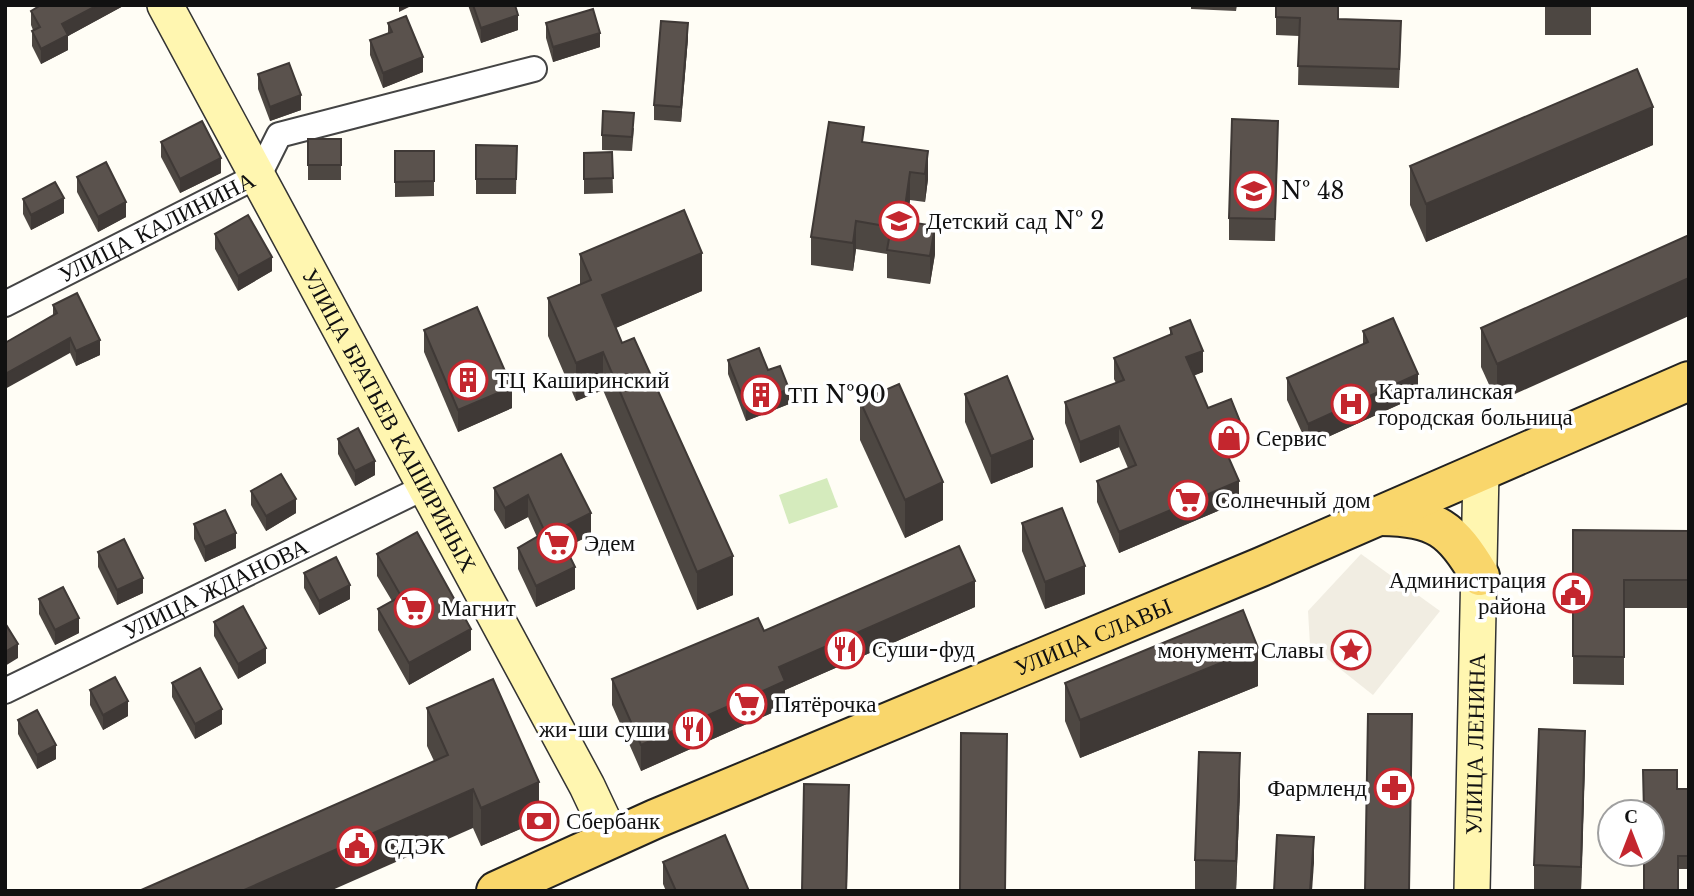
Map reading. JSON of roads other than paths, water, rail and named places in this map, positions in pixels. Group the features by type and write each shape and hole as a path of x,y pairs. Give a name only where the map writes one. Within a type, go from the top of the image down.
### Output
{"main road":[{"name":"УЛИЦА БРАТЬЕВ КАШИРИНЫХ","path":"165,5 587,786 612,839"},
{"name":"УЛИЦА СЛАВЫ","path":"496,891 612,839 1378,516 1689,381"},
{"name":"УЛИЦА ЛЕНИНА","path":"1472,891 1481,471"},
{"path":"1378,516 1414,517 1435,523 1458,541 1480,576"}],"street":[{"name":"УЛИЦА КАЛИНИНА","path":"5,304 259,175 279,135 534,69"},
{"name":"УЛИЦА ЖДАНОВА","path":"5,691 425,487"}],"place":[{"name":"№ 48","path":"1254,191"},
{"name":"Детский сад № 2","path":"899,221"},
{"name":"ТЦ Каширинский","path":"468,380"},
{"name":"ТП №90","path":"761,395"},
{"name":"Карталинская городская больница","path":"1351,404"},
{"name":"Сервис","path":"1229,438"},
{"name":"Солнечный дом","path":"1188,500"},
{"name":"Эдем","path":"557,543"},
{"name":"Администрация района","path":"1573,593"},
{"name":"Магнит","path":"414,608"},
{"name":"Суши-фуд","path":"845,649"},
{"name":"монумент Славы","path":"1351,650"},
{"name":"Пятёрочка","path":"747,704"},
{"name":"жи-ши суши","path":"693,729"},
{"name":"Фармленд","path":"1394,788"},
{"name":"Сбербанк","path":"539,821"},
{"name":"СДЭК","path":"357,846"}]}
